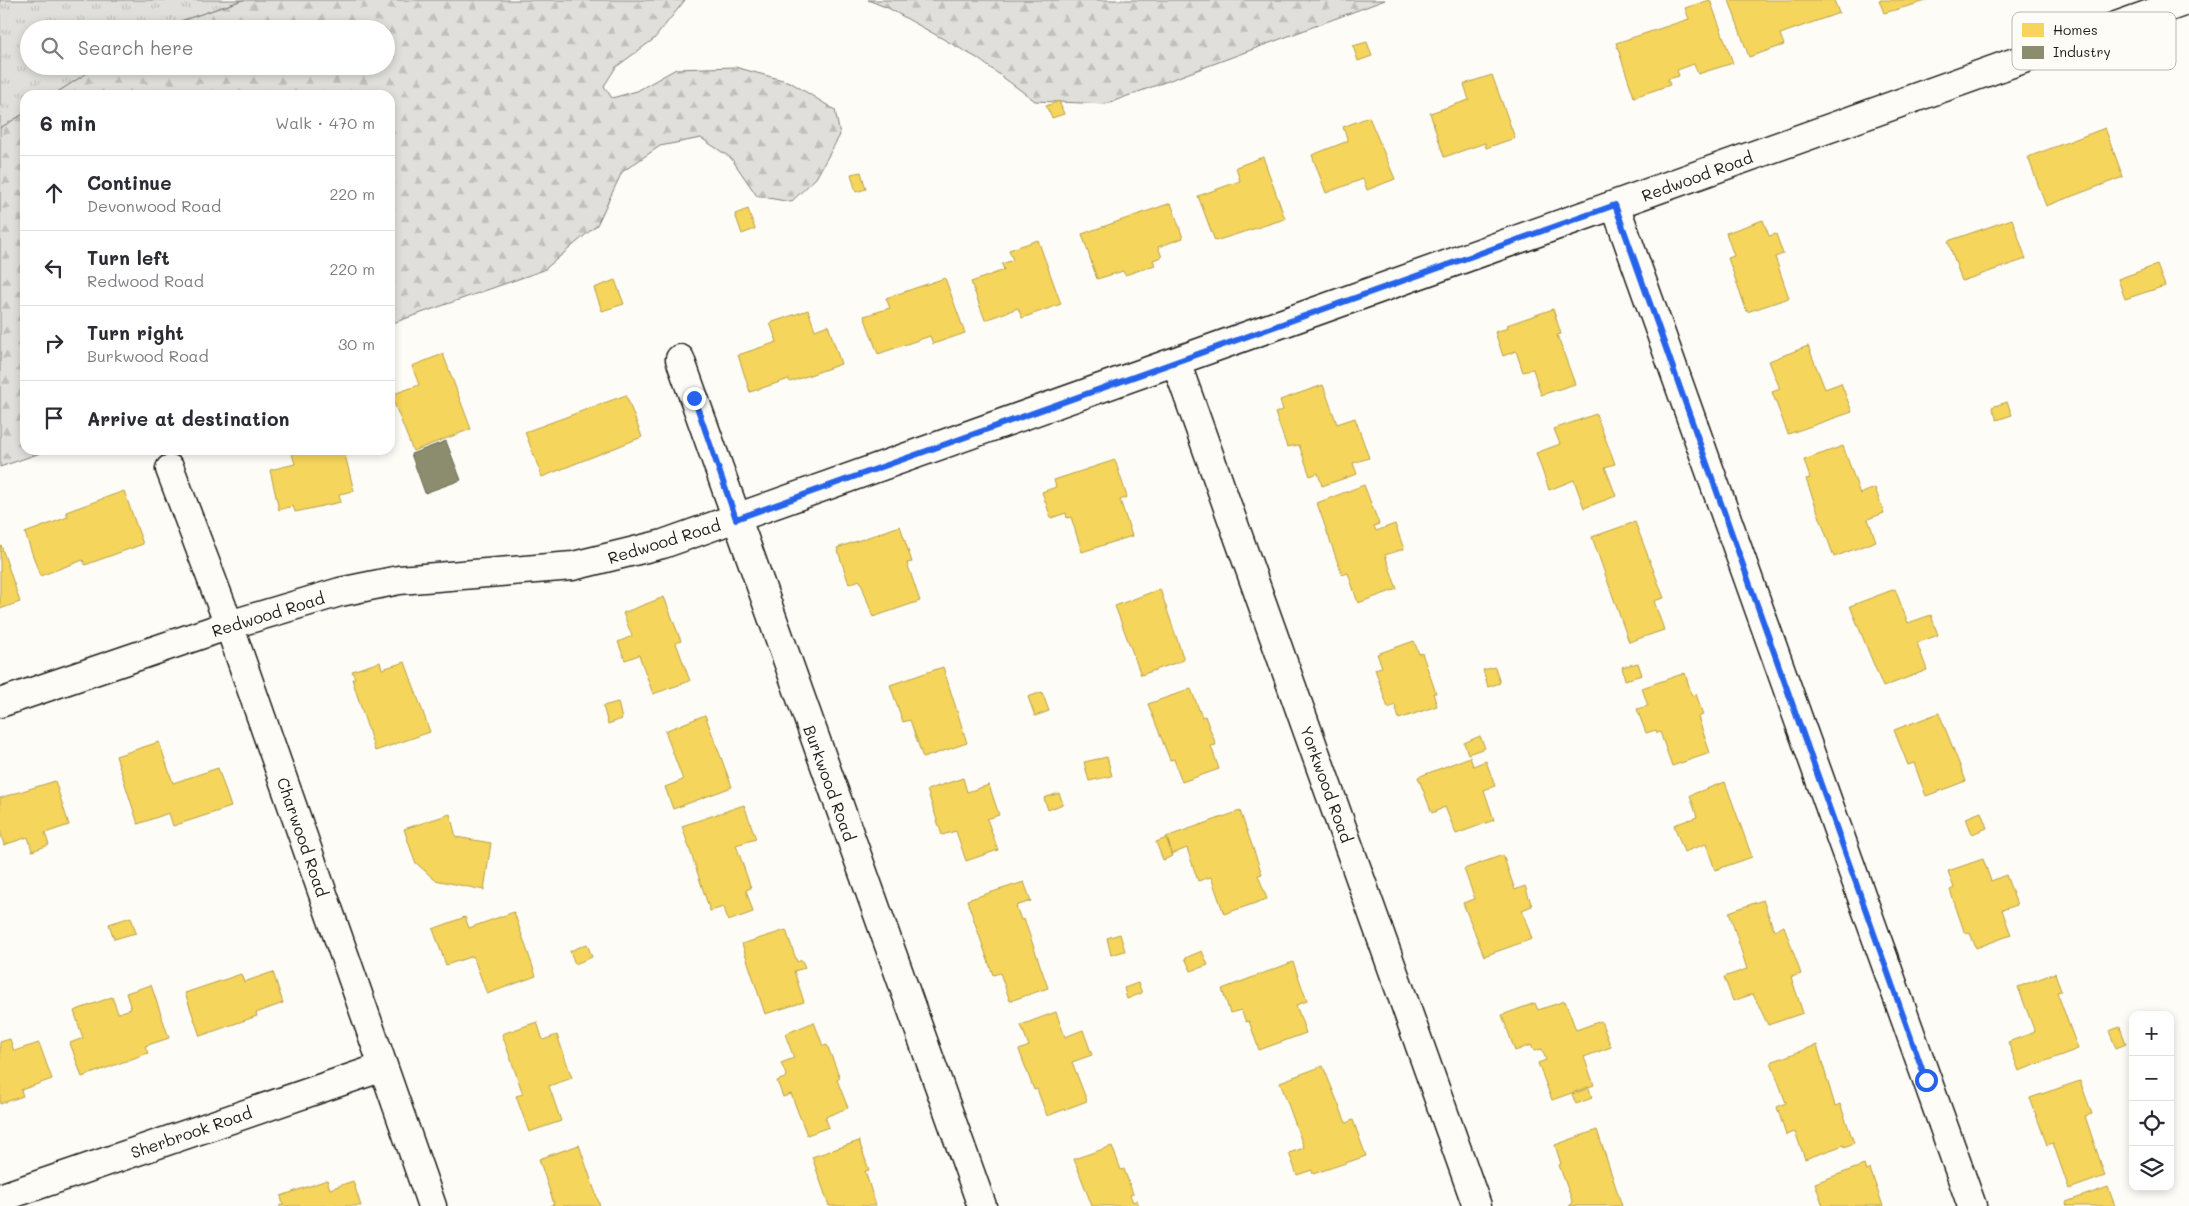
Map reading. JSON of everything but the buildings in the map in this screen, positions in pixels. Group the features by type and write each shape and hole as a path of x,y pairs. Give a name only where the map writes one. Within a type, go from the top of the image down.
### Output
{"street":[{"name":"Redwood Road","path":"2155,12 2189,0"},
{"name":"Redwood Road","path":"0,703 278,609 399,580 573,566 663,544 2012,63"},
{"path":"1615,205 1972,1206"},
{"name":"Burkwood Road","path":"680,359 982,1206"},
{"name":"Yorkwood Road","path":"1176,362 1477,1206"},
{"name":"Charwood Road","path":"170,469 229,625 432,1206"},
{"name":"Sherbrook Road","path":"0,1198 383,1067"}],"green space":[{"path":"0,0 243,0 184,20 20,20 20,75 84,75 61,90 20,90 20,116 0,128"},
{"path":"243,0 685,0 654,39 616,67 604,86 612,98 637,91 676,69 735,67 790,82 835,110 840,135 816,178 791,202 757,196 731,158 701,138 660,146 622,172 597,225 544,270 395,322 395,90 61,90 84,75 395,75 395,20 184,20"},
{"path":"868,0 1385,0 1106,104 1035,101 977,58 888,8"},
{"path":"20,116 20,455 35,455 0,467 0,128"}],"route":[{"path":"694,398 736,519 1615,205 1746,575 1851,863 1926,1080"}]}
